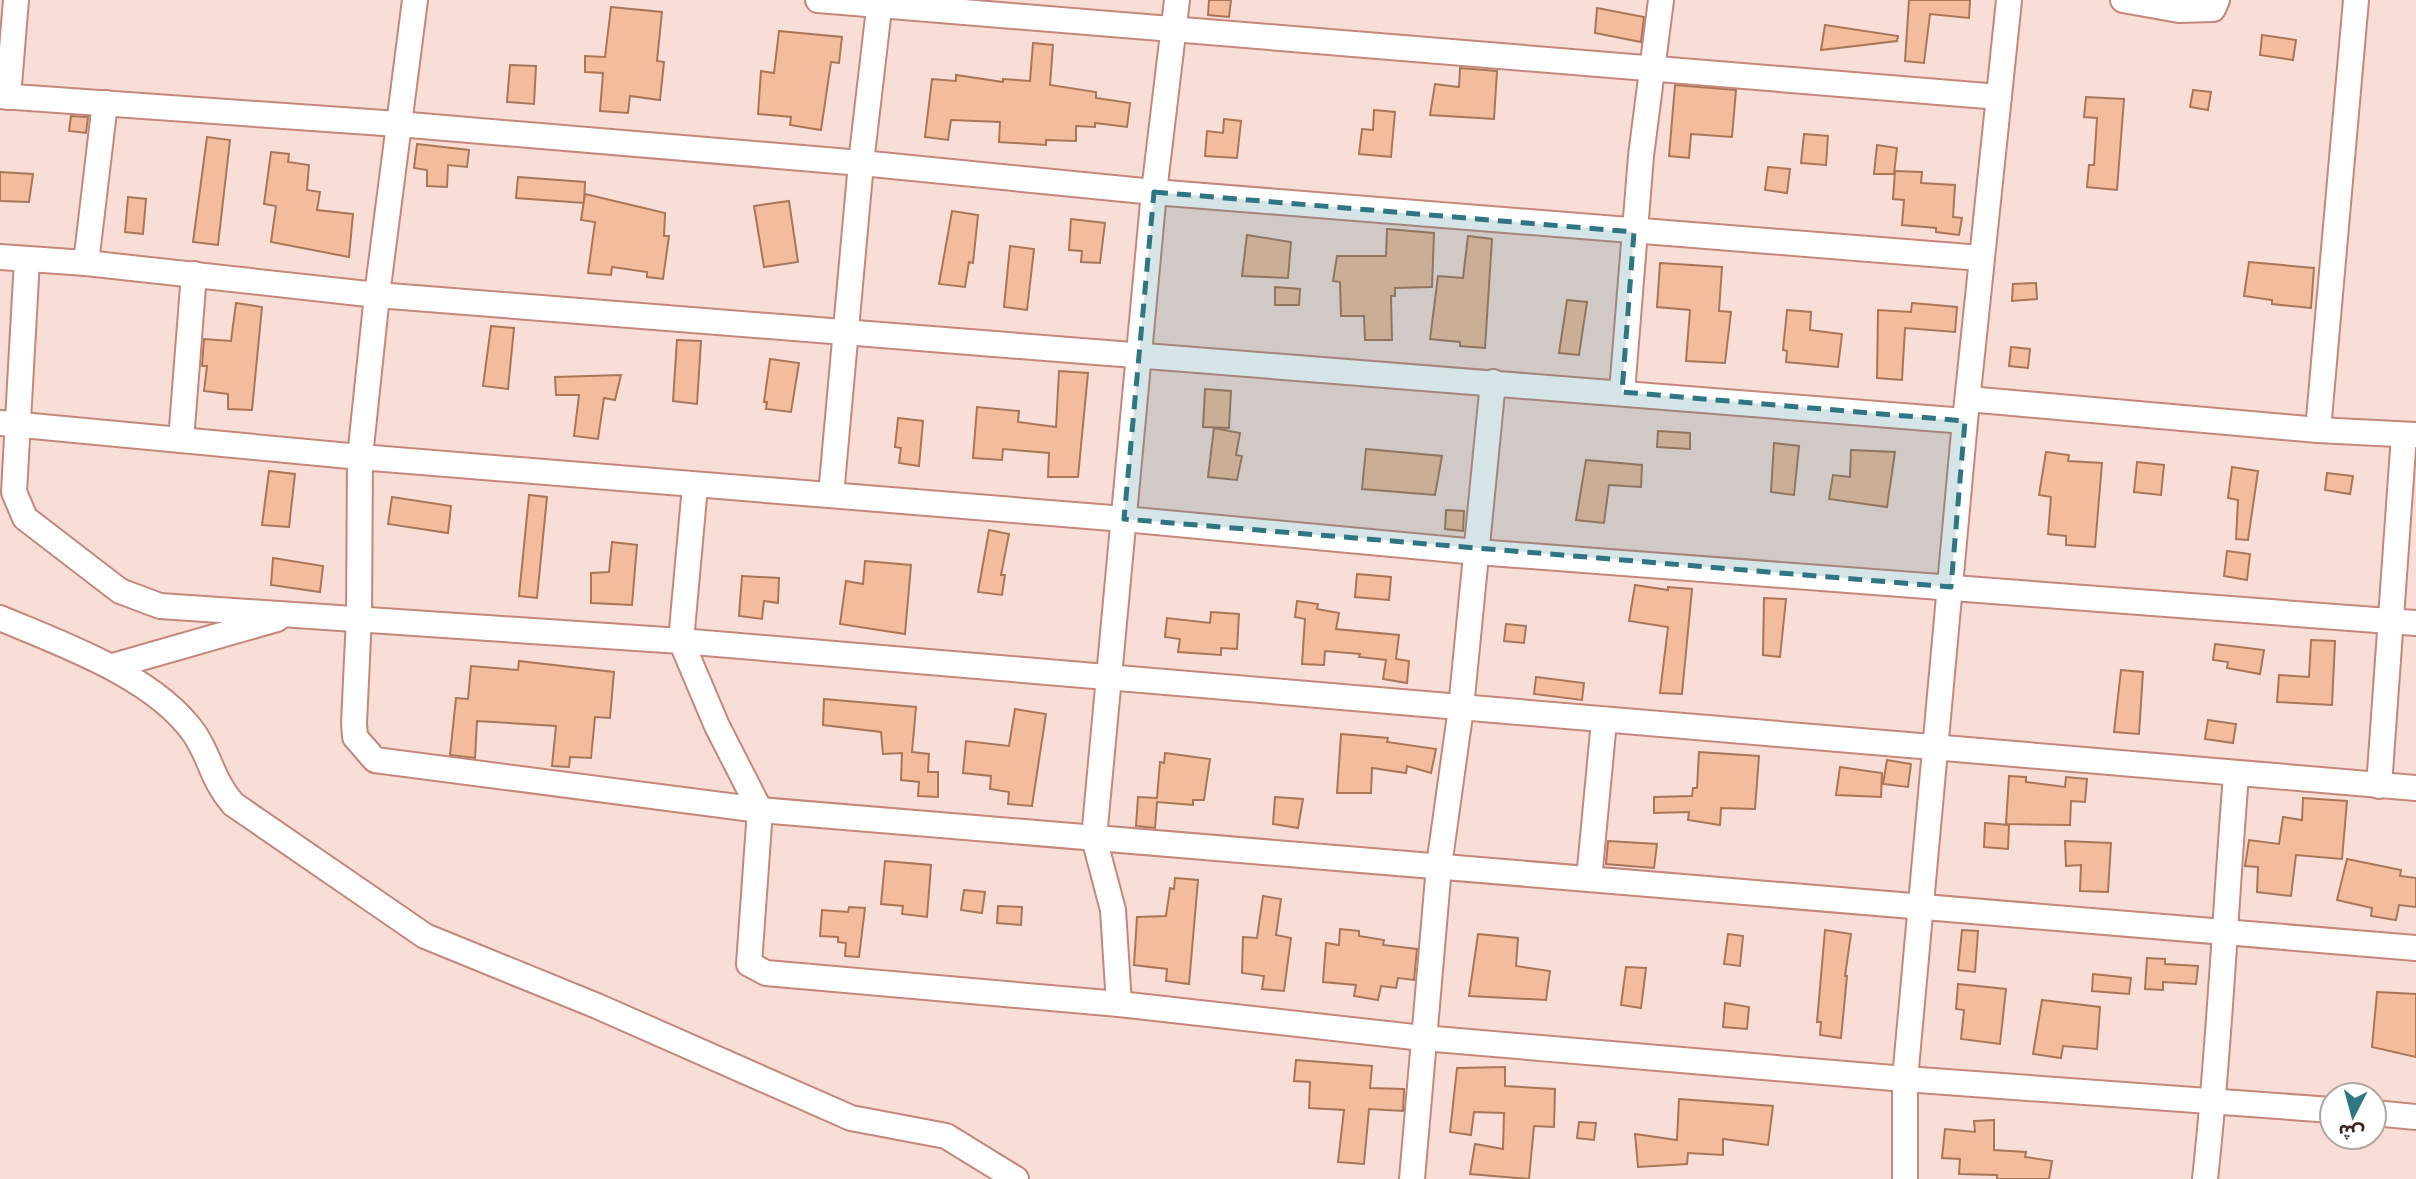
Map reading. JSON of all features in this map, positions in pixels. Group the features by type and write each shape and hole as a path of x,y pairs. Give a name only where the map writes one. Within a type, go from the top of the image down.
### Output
{"street":[{"path":"16,0 4,96 398,124 861,163 1154,192 1982,258"},
{"path":"415,0 377,295 360,457 355,737 375,760 760,810 2416,947"},
{"path":"818,0 879,2 1999,97"},
{"path":"1119,1004 1113,910 1094,838 1141,356 1154,192 1177,0"},
{"path":"1622,392 1634,232 1661,0"},
{"path":"1903,1177 1905,1079 1967,410 2009,0"},
{"path":"2123,0 2179,10 2213,9 2217,0"},
{"path":"2318,430 2356,0"},
{"path":"831,495 861,163 879,2"},
{"path":"86,263 105,103"},
{"path":"0,257 86,263 377,295 1493,383 2410,435 2404,622 2378,786"},
{"path":"27,260 8,424 14,492 25,518 120,591 160,606 359,617 681,641 2416,789"},
{"path":"181,440 194,274"},
{"path":"1412,1179 1439,866 1461,708 1493,383"},
{"path":"8,424 360,457 1124,519 1477,552 2404,622"},
{"path":"695,486 681,641 717,726 760,810 749,964 755,970 1119,1004 1423,1038 1905,1079 2318,1109"},
{"path":"113,666 296,614"},
{"path":"0,618 113,666 167,706 194,733 214,779 233,804 418,932 597,1006 851,1118 946,1136 1016,1179"},
{"path":"1589,879 1604,721"},
{"path":"2205,1179 2214,1100 2223,932 2236,775"},
{"path":"2388,1114 2416,1117"}],"highlighted area":[{"path":"1154,192 1634,232 1622,392 1965,421 1951,587 1124,519"}],"building":[{"path":"1209,0 1231,0 1229,17 1208,15"},
{"path":"1909,0 1970,0 1969,18 1930,14 1924,63 1905,61"},
{"path":"611,7 662,12 657,61 664,62 660,100 630,96 628,113 600,111 603,73 585,72 585,56 605,57"},
{"path":"1597,8 1644,17 1641,42 1595,33"},
{"path":"1825,25 1898,36 1897,41 1821,50"},
{"path":"779,31 842,37 839,63 831,62 821,130 790,125 791,117 758,114 761,71 774,73"},
{"path":"2262,35 2296,40 2293,60 2260,55"},
{"path":"1033,43 1053,45 1050,85 1096,92 1096,98 1130,103 1127,127 1095,123 1095,127 1076,126 1076,141 1046,140 1046,145 999,142 1000,122 951,120 948,140 925,137 932,79 956,81 956,75 1003,82 1003,79 1030,81"},
{"path":"510,65 536,66 534,104 507,102"},
{"path":"1460,68 1497,71 1494,119 1430,115 1435,84 1459,87"},
{"path":"1675,85 1736,90 1732,137 1691,134 1689,158 1669,156"},
{"path":"2193,90 2211,92 2208,110 2190,107"},
{"path":"2086,97 2124,99 2117,190 2087,187 2089,165 2094,165 2097,118 2084,117"},
{"path":"1374,110 1395,112 1391,157 1359,154 1362,129 1373,130"},
{"path":"71,116 88,117 86,133 69,131"},
{"path":"1224,119 1241,121 1237,158 1205,156 1207,131 1223,133"},
{"path":"1804,134 1828,136 1826,165 1801,163"},
{"path":"207,137 230,140 218,245 193,242"},
{"path":"417,144 469,150 467,167 448,165 447,187 427,186 427,170 414,168"},
{"path":"1877,145 1897,148 1894,174 1874,174"},
{"path":"271,152 289,154 288,162 309,165 307,190 320,192 317,210 353,214 349,257 271,242 276,206 264,204"},
{"path":"1768,167 1790,169 1787,193 1765,190"},
{"path":"1895,171 1922,172 1921,183 1955,185 1953,217 1962,218 1959,235 1936,232 1936,228 1902,225 1904,200 1893,199"},
{"path":"0,172 33,174 29,202 0,201"},
{"path":"518,177 585,182 584,203 516,198"},
{"path":"585,194 665,213 664,236 669,236 663,279 647,277 647,272 612,267 611,275 588,273 595,222 581,220"},
{"path":"128,197 146,199 143,234 125,232"},
{"path":"789,201 798,262 764,267 754,206"},
{"path":"952,211 978,215 973,263 969,262 965,287 939,284"},
{"path":"1071,219 1105,223 1100,263 1081,262 1082,251 1069,250"},
{"path":"1387,229 1434,233 1432,287 1395,288 1395,296 1391,296 1392,340 1365,340 1364,316 1341,316 1340,282 1333,281 1337,256 1386,256"},
{"path":"1247,235 1291,242 1288,278 1242,276"},
{"path":"1468,236 1492,239 1485,348 1430,339 1438,276 1463,278"},
{"path":"1010,246 1034,249 1027,310 1004,307"},
{"path":"2249,262 2314,268 2311,308 2272,304 2272,300 2244,296"},
{"path":"1660,263 1722,267 1719,311 1731,312 1725,363 1686,361 1690,310 1657,307"},
{"path":"2036,283 2037,299 2012,301 2013,284"},
{"path":"1275,287 1300,289 1299,305 1275,305"},
{"path":"1567,300 1587,302 1579,355 1559,353"},
{"path":"236,303 262,307 252,410 228,409 228,394 204,391 207,366 202,366 204,339 231,341"},
{"path":"1912,303 1957,307 1955,332 1905,328 1902,380 1877,378 1878,310 1911,312"},
{"path":"1787,310 1811,312 1810,330 1842,334 1838,367 1786,362 1787,351 1783,350"},
{"path":"491,326 514,328 508,389 483,386"},
{"path":"677,340 701,341 697,404 673,401"},
{"path":"2011,347 2030,349 2028,368 2009,366"},
{"path":"770,359 799,363 791,412 766,409 767,402 764,402"},
{"path":"1059,371 1088,373 1078,477 1048,477 1049,453 1003,449 1002,460 973,458 977,407 1019,411 1018,422 1056,427"},
{"path":"621,375 615,400 604,398 598,439 574,436 579,395 556,395 555,377"},
{"path":"1205,389 1231,391 1229,428 1203,427"},
{"path":"898,418 923,421 919,466 899,463 901,448 895,447"},
{"path":"1214,428 1240,433 1236,455 1242,456 1237,480 1208,477"},
{"path":"1658,431 1690,433 1690,449 1657,447"},
{"path":"1774,443 1799,446 1794,495 1771,492"},
{"path":"1366,449 1442,456 1435,495 1362,489"},
{"path":"1851,450 1895,452 1887,507 1829,499 1833,475 1850,477"},
{"path":"2046,452 2069,455 2068,461 2102,463 2095,547 2066,545 2066,536 2048,534 2051,497 2039,495"},
{"path":"1586,460 1642,465 1641,487 1609,485 1604,523 1576,520"},
{"path":"2137,462 2164,465 2161,495 2134,492"},
{"path":"2232,467 2258,471 2248,540 2236,539 2238,500 2228,498"},
{"path":"269,471 295,474 289,527 262,525"},
{"path":"2327,473 2353,476 2350,494 2325,490"},
{"path":"529,495 547,497 537,598 519,596"},
{"path":"392,497 451,506 448,533 388,524"},
{"path":"1446,510 1464,511 1463,531 1445,529"},
{"path":"989,530 1009,534 1001,575 1005,575 1002,595 978,592"},
{"path":"612,542 637,545 632,605 591,603 591,573 609,572"},
{"path":"2227,551 2250,554 2247,580 2224,576"},
{"path":"273,558 323,566 320,592 271,585"},
{"path":"865,561 911,565 905,634 840,624 846,581 863,584"},
{"path":"1357,574 1391,577 1389,600 1355,597"},
{"path":"742,576 779,578 778,603 764,601 762,619 739,616"},
{"path":"1635,585 1668,590 1668,587 1692,589 1682,694 1660,693 1668,627 1629,621"},
{"path":"1764,598 1786,599 1780,657 1763,655"},
{"path":"1297,601 1318,604 1317,609 1339,613 1336,629 1399,635 1396,659 1409,661 1407,683 1383,679 1386,660 1359,657 1360,654 1325,651 1324,665 1302,664 1305,619 1295,617"},
{"path":"1211,612 1239,614 1237,649 1221,648 1221,655 1178,652 1180,639 1165,637 1167,618 1210,623"},
{"path":"1506,624 1526,626 1524,643 1504,641"},
{"path":"2311,640 2335,641 2332,705 2277,702 2279,675 2309,677"},
{"path":"2215,644 2264,650 2260,674 2227,668 2228,662 2213,660"},
{"path":"519,661 614,672 610,718 595,717 591,758 570,757 569,767 552,766 556,726 477,721 475,758 450,755 456,698 468,699 471,666 518,670"},
{"path":"2121,670 2143,672 2139,734 2114,732"},
{"path":"1536,677 1584,683 1582,700 1534,694"},
{"path":"824,699 916,707 912,752 929,754 928,772 938,772 938,797 918,796 919,782 901,780 902,753 883,754 881,732 823,725"},
{"path":"1015,709 1046,714 1032,806 1008,804 1009,792 990,789 991,776 963,773 966,741 1009,746"},
{"path":"2208,720 2236,724 2233,743 2205,739"},
{"path":"1341,734 1388,738 1387,742 1436,749 1431,773 1407,766 1406,773 1372,768 1371,793 1337,793"},
{"path":"1699,752 1759,756 1755,809 1721,808 1720,825 1688,820 1689,812 1654,813 1654,797 1692,796 1693,788 1697,788"},
{"path":"1165,753 1210,759 1204,800 1193,800 1193,805 1157,802 1155,828 1136,826 1138,797 1157,798 1160,762 1164,763"},
{"path":"1887,760 1911,764 1908,787 1883,784"},
{"path":"1840,767 1882,773 1881,797 1836,795"},
{"path":"2009,776 2026,777 2026,782 2065,787 2066,777 2087,779 2085,802 2071,801 2070,825 2006,824"},
{"path":"1275,797 1303,799 1298,828 1273,824"},
{"path":"2303,798 2347,801 2342,859 2296,855 2291,896 2257,892 2258,867 2245,866 2249,840 2279,844 2283,817 2302,820"},
{"path":"1985,823 2009,825 2008,849 1984,847"},
{"path":"1608,841 1657,844 1654,868 1606,864"},
{"path":"2065,841 2111,843 2108,892 2080,891 2081,865 2066,866"},
{"path":"2347,859 2401,870 2400,876 2416,878 2416,907 2399,905 2396,920 2371,916 2372,908 2337,900"},
{"path":"885,861 931,865 927,917 902,914 903,906 881,904"},
{"path":"1175,878 1198,880 1189,984 1166,981 1167,969 1134,965 1137,917 1166,916 1170,888 1174,889"},
{"path":"964,890 985,892 982,913 961,910"},
{"path":"1263,896 1281,899 1276,935 1291,938 1284,991 1262,989 1264,976 1242,973 1243,937 1257,938"},
{"path":"998,906 1022,907 1021,925 997,923"},
{"path":"849,907 865,908 859,957 845,956 846,943 838,942 838,937 820,936 822,910 848,912"},
{"path":"1340,929 1359,931 1359,936 1384,940 1383,945 1417,949 1414,980 1398,978 1396,988 1381,986 1378,1000 1354,996 1356,985 1323,982 1326,943 1339,945"},
{"path":"1825,930 1851,934 1841,1038 1820,1035 1821,1022 1817,1022"},
{"path":"1962,930 1978,931 1975,972 1958,970"},
{"path":"1478,934 1518,938 1516,966 1550,971 1546,1000 1469,996"},
{"path":"1728,934 1743,936 1740,966 1724,964"},
{"path":"2147,958 2165,959 2165,964 2198,966 2196,984 2163,982 2163,990 2145,989"},
{"path":"1626,967 1646,968 1641,1008 1621,1005"},
{"path":"2093,974 2131,978 2129,994 2092,991"},
{"path":"1958,984 2006,989 2000,1044 1961,1039 1964,1010 1956,1009"},
{"path":"2377,992 2416,994 2416,1057 2372,1047"},
{"path":"2042,1000 2100,1007 2097,1049 2063,1046 2061,1058 2033,1054"},
{"path":"1725,1003 1749,1007 1747,1029 1723,1027"},
{"path":"1296,1060 1372,1066 1370,1088 1404,1089 1403,1111 1369,1109 1364,1164 1338,1162 1344,1110 1309,1108 1310,1082 1294,1081"},
{"path":"1505,1067 1505,1086 1555,1089 1554,1127 1534,1126 1529,1179 1470,1174 1475,1144 1503,1149 1504,1113 1474,1112 1471,1135 1450,1132 1457,1068"},
{"path":"1679,1099 1773,1106 1768,1145 1723,1139 1723,1155 1688,1153 1687,1164 1638,1167 1635,1134 1677,1140"},
{"path":"1994,1120 1994,1150 2026,1152 2025,1157 2052,1161 2049,1179 1997,1179 1997,1175 1959,1174 1960,1159 1942,1158 1945,1129 1975,1132 1974,1121"},
{"path":"1579,1122 1596,1123 1594,1140 1577,1138"}]}
